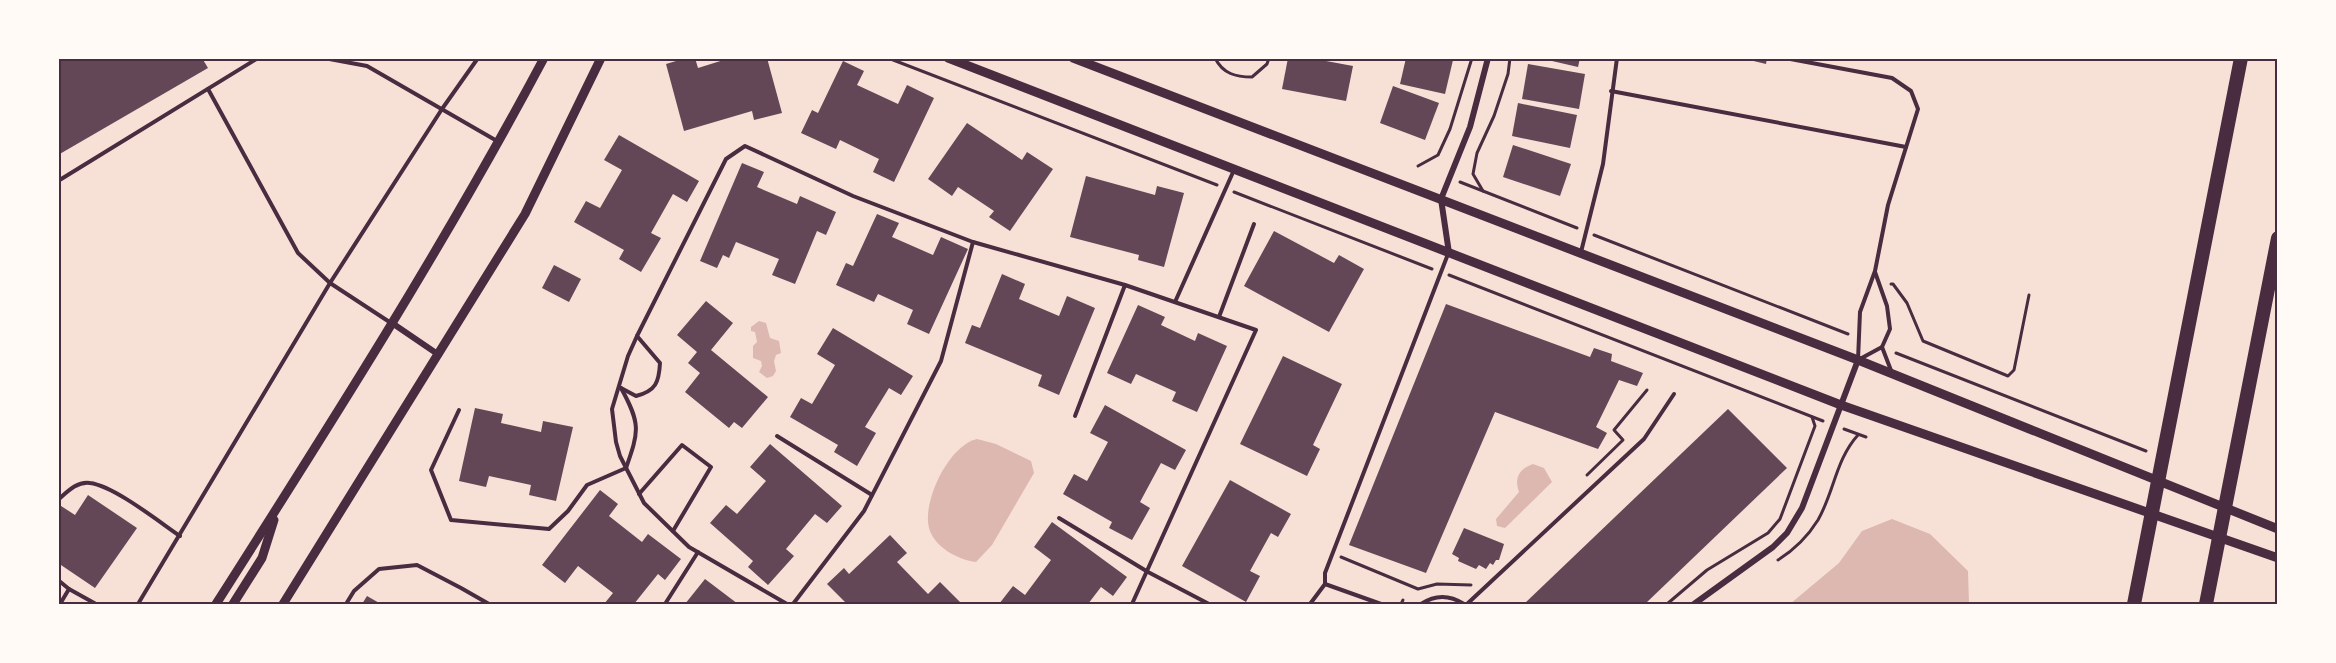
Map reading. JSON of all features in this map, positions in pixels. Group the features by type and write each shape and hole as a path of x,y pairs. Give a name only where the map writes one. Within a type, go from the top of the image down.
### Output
{"highway":[{"path":"2134,604 2169,437 2241,58"},
{"path":"2208,597 2277,238"}],"street":[{"path":"216,604 392,323 500,142 544,58"},
{"path":"283,604 440,355 525,214 601,58"},
{"path":"948,58 1840,405 2277,558"},
{"path":"1073,58 1858,360 2277,529"},
{"path":"1449,254 1441,199 1470,127 1488,58"},
{"path":"392,323 440,355"},
{"path":"1694,604 1773,547 1787,533 1802,508 1858,360"},
{"path":"233,604 262,558 279,506"}],"lane":[{"path":"58,181 258,58"},
{"path":"324,58 368,66 500,142"},
{"path":"138,604 330,283 442,109 478,58"},
{"path":"1581,253 1603,164 1617,58"},
{"path":"1785,58 1892,78 1911,91 1918,109 1888,206 1875,271 1860,312 1858,360"},
{"path":"208,89 298,252 330,283 392,323"},
{"path":"1611,91 1906,147"},
{"path":"787,604 689,547 644,503 626,468 613,427 612,409 628,356 637,336 726,159 745,146 853,196 973,242 1125,285 1256,330 1132,604"},
{"path":"1175,302 1234,170"},
{"path":"1219,317 1254,224"},
{"path":"793,604 864,511 941,361 973,242"},
{"path":"1310,604 1325,584 1325,573 1449,254"},
{"path":"1858,360 1882,347 1890,329 1887,306 1875,271"},
{"path":"1075,416 1125,285"},
{"path":"620,388 636,396 648,393 659,382 660,363 637,336"},
{"path":"1882,347 1892,374"},
{"path":"459,410 431,470 451,520 549,529 568,511 587,485 626,468 636,440 634,412 620,388"},
{"path":"1421,604 1441,596 1455,598 1466,604 1644,439 1674,394"},
{"path":"777,436 872,495"},
{"path":"639,494 682,445 711,467 673,531"},
{"path":"58,500 73,486 89,482 121,496 180,536"},
{"path":"1059,518 1148,572 1209,604"},
{"path":"666,604 698,552"},
{"path":"346,604 354,591 379,569 417,565 489,604"},
{"path":"58,580 96,604"},
{"path":"1325,584 1381,604"},
{"path":"60,604 69,589"}],"path":[{"path":"888,58 1866,437"},
{"path":"1215,58 1220,67 1236,77 1252,77 1267,64 1269,58"},
{"path":"1418,166 1438,155 1450,129 1472,58"},
{"path":"1483,191 1473,174 1477,153 1494,116 1508,74 1510,58"},
{"path":"1450,178 1859,338"},
{"path":"1881,288 1893,284 1907,303 1923,341 2008,376 2014,370 2029,295"},
{"path":"1882,347 2146,451"},
{"path":"1581,481 1623,440 1614,430 1647,390"},
{"path":"1667,604 1707,570 1768,533 1779,519 1815,426 1812,417"},
{"path":"1337,555 1418,589 1437,584 1471,586 1478,580"},
{"path":"1401,604 1403,600"}],"shaded area":[{"path":"759,321 766,323 770,338 779,341 781,353 776,355 774,361 776,371 773,376 767,378 759,372 762,366 761,361 753,358 753,346 757,342 755,332 751,331 751,327"},
{"path":"977,439 996,444 1031,461 1034,473 992,545 976,562 962,559 941,547 932,535 928,517 934,490 948,463 967,443"},
{"path":"1533,464 1544,468 1552,482 1505,528 1497,526 1496,519 1519,492 1517,482 1521,471"},
{"path":"1892,519 1930,534 1968,571 1969,604 1790,604 1839,563 1862,531"}],"building":[{"path":"58,58 202,58 208,68 58,155"},
{"path":"686,58 695,58 698,68 730,58 767,58 782,113 754,120 752,111 684,131 666,64"},
{"path":"1288,58 1310,58 1353,66 1346,101 1282,89"},
{"path":"1406,58 1453,60 1445,94 1400,84"},
{"path":"1539,58 1580,58 1578,67"},
{"path":"1741,58 1767,58 1766,64"},
{"path":"843,61 864,71 857,85 898,104 907,85 934,98 894,182 873,172 879,159 840,140 836,149 801,133 812,110 818,113"},
{"path":"1528,64 1585,74 1579,109 1522,99"},
{"path":"1393,86 1439,103 1425,140 1380,123"},
{"path":"1518,103 1577,115 1570,148 1512,136"},
{"path":"967,123 1022,160 1027,152 1053,169 1010,231 989,217 994,211 958,187 952,196 928,179"},
{"path":"619,135 699,181 687,202 673,194 651,233 661,238 641,272 619,259 624,250 574,222 586,201 600,208 622,170 604,160"},
{"path":"1513,145 1571,164 1560,196 1503,177"},
{"path":"742,163 764,172 757,187 797,204 800,196 836,212 826,235 817,231 795,284 772,275 779,259 736,242 729,258 723,255 717,268 700,261"},
{"path":"1086,176 1155,195 1157,186 1184,193 1164,267 1138,260 1139,255 1070,237"},
{"path":"877,214 899,223 892,237 933,255 941,237 968,249 929,334 907,324 913,310 878,294 874,302 836,285 846,263 853,266"},
{"path":"1274,231 1334,263 1339,255 1364,269 1329,332 1244,286"},
{"path":"554,265 581,279 569,302 542,288"},
{"path":"1002,274 1025,284 1019,299 1059,316 1067,296 1095,308 1059,395 1038,386 1042,375 965,343 972,325 980,328"},
{"path":"706,301 733,323 711,350 768,397 742,428 734,422 729,428 685,392 700,373 688,363 697,352 677,335"},
{"path":"1446,304 1590,357 1594,348 1612,354 1611,361 1643,373 1637,386 1619,380 1596,427 1607,433 1598,449 1495,412 1426,573 1349,545"},
{"path":"1138,305 1165,317 1161,325 1195,341 1198,333 1227,346 1197,412 1172,401 1176,392 1136,374 1131,384 1107,373"},
{"path":"833,328 913,376 901,395 889,388 865,427 876,433 857,466 834,452 838,445 790,417 801,398 812,404 835,365 817,354"},
{"path":"1283,356 1342,384 1313,445 1320,449 1307,476 1240,444"},
{"path":"1105,405 1186,450 1175,470 1161,463 1140,502 1150,508 1132,540 1109,528 1112,522 1063,494 1074,474 1087,481 1108,442 1090,433"},
{"path":"475,408 503,414 501,423 541,432 543,421 573,427 556,501 529,495 531,485 489,476 486,487 459,481"},
{"path":"1728,409 1787,468 1645,604 1524,604"},
{"path":"770,444 842,506 827,523 815,514 786,549 794,556 768,585 748,567 753,561 710,523 726,505 737,514 766,481 750,467"},
{"path":"1230,480 1291,514 1278,537 1271,533 1250,571 1260,576 1246,602 1182,566"},
{"path":"600,490 618,504 609,516 642,542 648,534 681,559 665,580 658,574 634,604 604,604 613,593 578,566 565,583 542,565"},
{"path":"88,495 137,528 95,588 58,563 58,504 75,515"},
{"path":"1052,522 1127,577 1113,596 1101,587 1088,604 999,604 1013,586 1025,595 1051,560 1034,547"},
{"path":"1464,528 1504,544 1499,560 1496,560 1493,565 1490,563 1486,569 1479,565 1476,569 1458,561 1459,558 1452,554"},
{"path":"890,535 907,553 897,562 928,594 940,582 961,603 847,604 827,584 844,568 849,574"},
{"path":"705,579 738,604 685,604"},
{"path":"367,596 381,604 362,604"}]}
